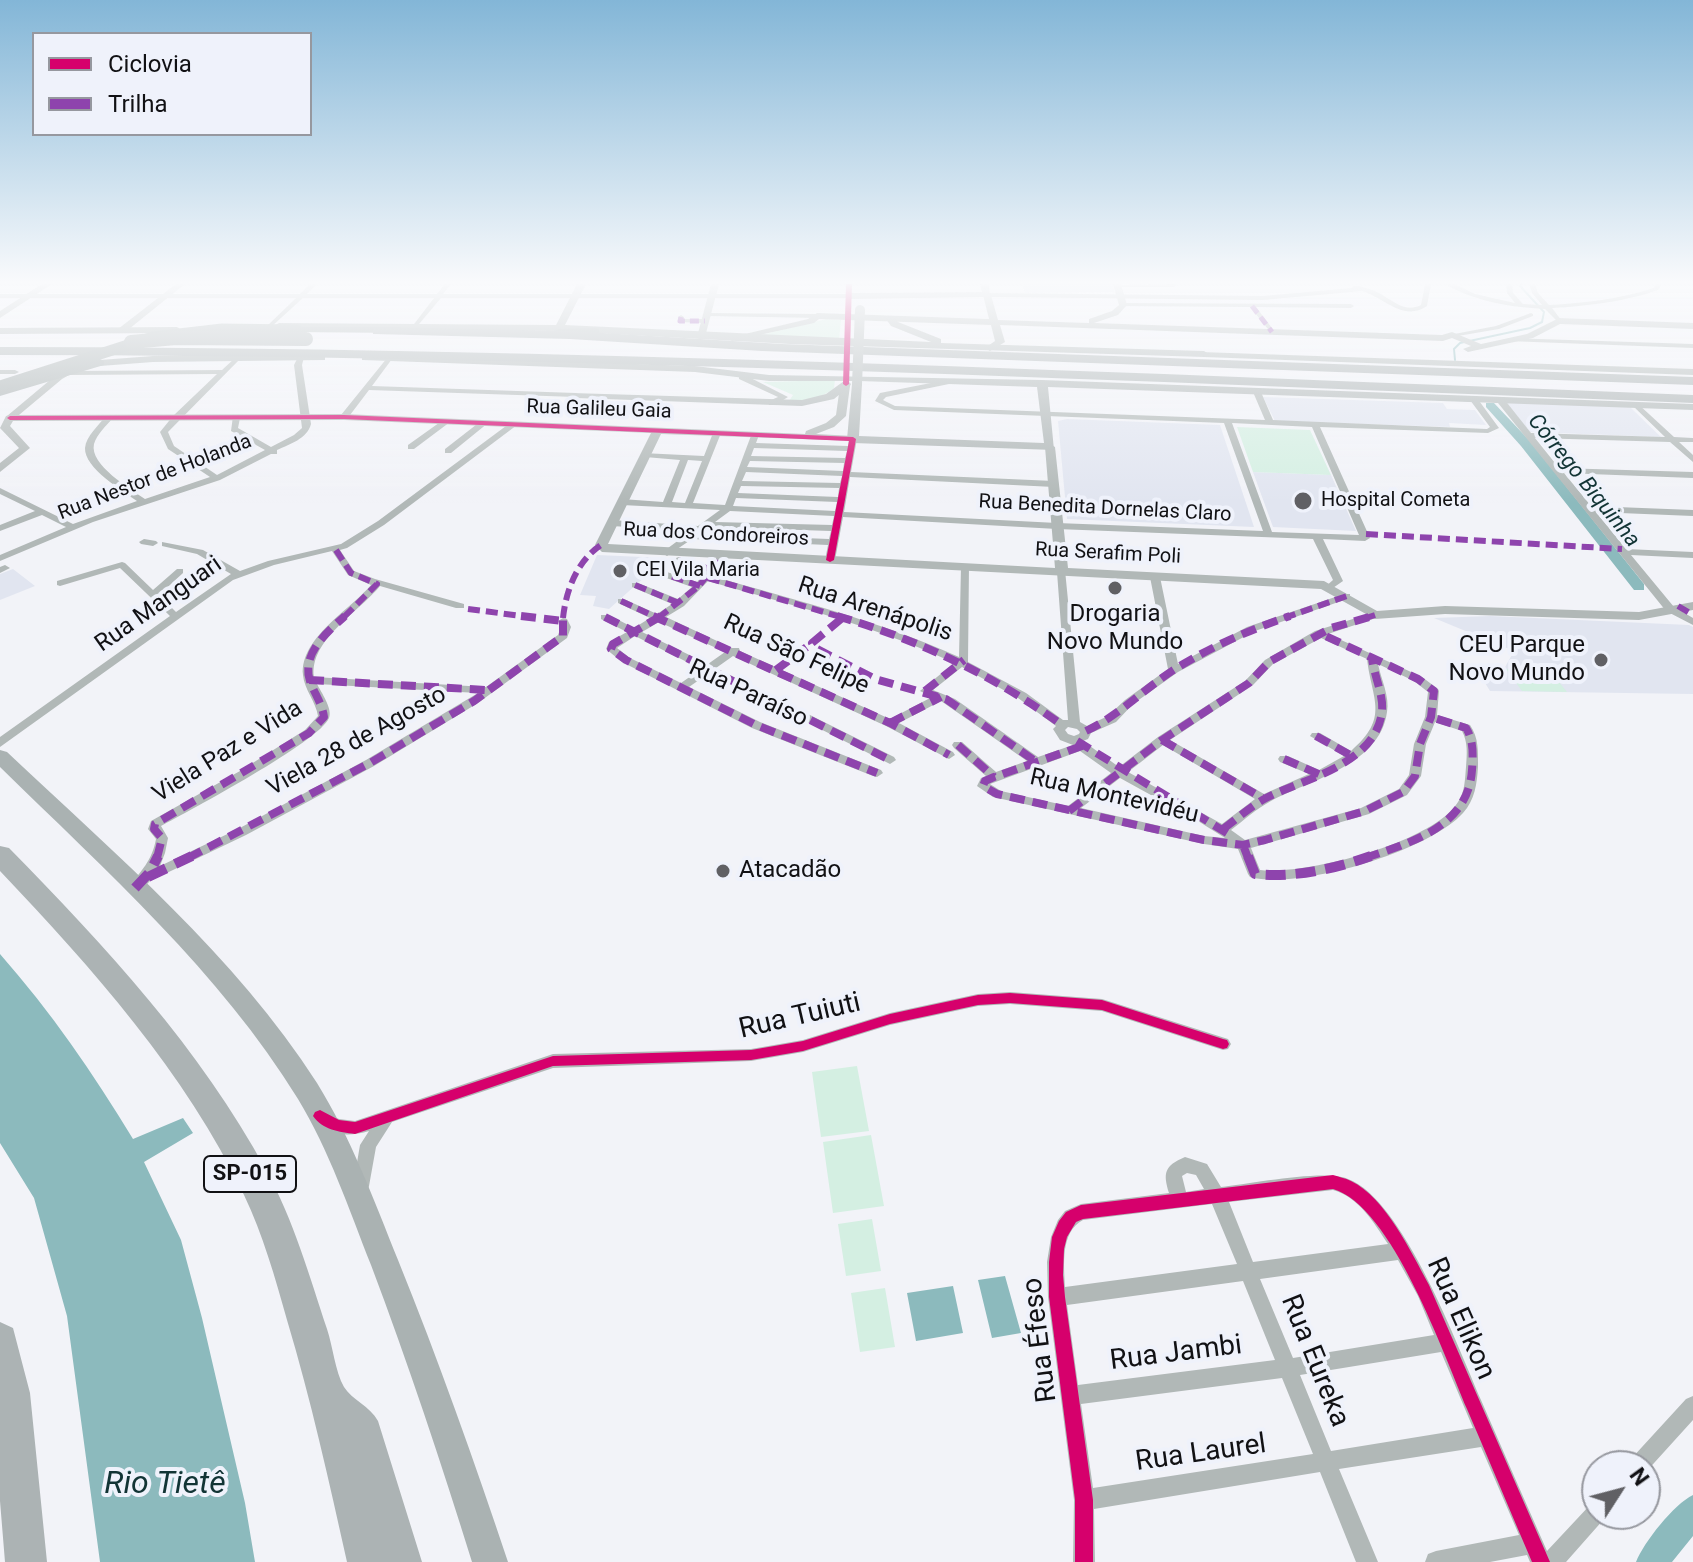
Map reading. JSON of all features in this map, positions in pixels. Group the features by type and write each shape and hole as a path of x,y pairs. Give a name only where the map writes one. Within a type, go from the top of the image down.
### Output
{"highway":[{"path":"0,389 84,357"},
{"path":"0,389 95,357"},
{"path":"451,357 986,372 1693,399"},
{"path":"760,357 1693,390"},
{"path":"808,357 1693,390"},
{"path":"1019,357 1693,381"},
{"path":"1244,357 1403,371"},
{"path":"695,369 986,372"},
{"path":"1155,379 1332,395"},
{"path":"0,756 141,883 224,976 304,1085 361,1205 441,1408 490,1562"},
{"name":"SP-015","path":"0,855 84,941 164,1035 238,1150 281,1240 332,1403 368,1562"},
{"path":"0,1341 11,1393 26,1562"},
{"path":"332,1403 358,1424 364,1435 401,1562"}],"main road":[{"path":"161,357 305,357"},
{"path":"424,357 695,369 742,377 952,380 1693,407"},
{"path":"851,357 849,385 852,444"},
{"path":"576,395 596,365"},
{"path":"1042,383 1050,447"},
{"path":"576,395 815,402 849,385"},
{"name":"Rua Galileu Gaia","path":"852,444 1050,447"}],"street":[{"path":"301,357 298,365 305,417"},
{"path":"344,417 367,388 383,357"},
{"path":"1461,357 1469,363 1693,372"},
{"path":"1467,357 1469,363"},
{"path":"217,478 171,447 164,432 238,358"},
{"path":"0,372 15,372"},
{"path":"0,469 25,448 4,426 59,377 74,373 223,372"},
{"path":"742,377 784,396 784,400 772,403"},
{"path":"952,380 883,395 879,401 894,408 1046,415 1488,431 1496,426 1474,400"},
{"path":"793,436 818,431 836,422 844,411 849,385"},
{"path":"367,388 576,395"},
{"path":"1257,392 1270,423"},
{"path":"1501,401 1624,552 1674,608 1693,622"},
{"path":"1637,405 1693,460"},
{"name":"Rua Nestor de Holanda","path":"0,558 73,527 217,478 274,452 303,433 306,429 305,417"},
{"name":"Rua Galileu Gaia","path":"10,418 344,417 717,433 753,440 793,436 852,444"},
{"path":"109,418 91,441 89,454 96,466 144,502"},
{"path":"236,418 234,429 274,452"},
{"path":"1227,421 1269,535"},
{"path":"411,447 446,422"},
{"path":"448,451 484,423"},
{"name":"Rua Manguari","path":"0,743 238,574 271,563 336,550 381,523 513,425"},
{"name":"Rua Benedita Dornelas Claro","path":"622,502 1363,539 1367,536 1315,425"},
{"path":"657,431 612,523 836,528"},
{"path":"688,506 717,433"},
{"path":"1529,435 1693,440"},
{"path":"707,578 673,557 690,536 728,508 753,440 852,444 830,560"},
{"path":"1050,447 1062,572 1068,724"},
{"path":"645,455 707,459"},
{"path":"666,505 685,458"},
{"path":"746,458 850,461"},
{"path":"742,469 1054,484"},
{"path":"1559,470 1693,475"},
{"path":"738,483 845,486"},
{"path":"0,491 73,527"},
{"path":"733,495 842,500"},
{"path":"1590,509 1693,513"},
{"path":"0,528 41,512"},
{"name":"Rua dos Condoreiros","path":"612,523 601,545 610,549 673,557 830,560"},
{"path":"690,536 834,542"},
{"path":"1317,537 1338,581 1330,587"},
{"path":"154,543 200,552 238,574"},
{"path":"336,550 351,573 460,606"},
{"path":"1624,552 1693,555"},
{"path":"634,632 681,604 707,578 722,556"},
{"name":"Rua Serafim Poli","path":"830,560 1330,587 1375,615"},
{"path":"60,583 122,565 175,616"},
{"path":"966,567 964,660 925,691 941,697 1035,761"},
{"path":"153,595 180,571"},
{"path":"655,571 707,578"},
{"path":"1155,577 1174,670"},
{"name":"Rua Arenápolis","path":"707,578 886,629 964,660 1068,724 1059,729 1061,735 1081,739"},
{"name":"Viela Paz e Vida","path":"141,883 161,848 162,838 154,829 155,824 244,774 318,726 324,717 324,706 309,680 308,667 323,639 376,586 376,582"},
{"path":"635,585 681,604"},
{"path":"990,779 1081,739 1112,719 1129,702 1174,670 1270,620 1347,596"},
{"name":"Rua São Felipe","path":"621,601 954,750 990,779"},
{"path":"1069,811 1162,740 1249,683 1269,662 1319,633 1375,615 1445,610 1639,616 1693,606"},
{"path":"1674,608 1693,615"},
{"path":"605,617 890,760"},
{"name":"Viela 28 de Agosto","path":"141,883 370,763 474,701 557,642 566,627 563,621"},
{"name":"Rua Paraíso","path":"634,632 613,644 611,649 626,660 756,725 877,773"},
{"path":"1243,845 1348,817 1387,802 1403,792 1415,776 1420,744 1431,717 1432,688 1319,633"},
{"path":"681,688 735,650"},
{"path":"1223,829 1264,799 1321,775 1352,756 1381,717 1382,705 1372,658"},
{"path":"309,680 486,690"},
{"path":"890,723 941,697"},
{"path":"1081,739 1120,770 1223,829 1243,845 1255,874 1280,876 1370,857 1436,830 1455,816 1469,793 1472,746 1466,728 1431,717"},
{"path":"1316,736 1352,756"},
{"path":"1162,740 1264,799"},
{"path":"1284,759 1321,775"},
{"name":"Rua Montevidéu","path":"990,779 983,786 989,791 1190,838 1243,845"},
{"name":"Rua Tuiuti","path":"320,1116 345,1128 388,1117 553,1061 713,1059 751,1055 803,1046 914,1013 978,1000 1024,999 1102,1005 1223,1044"},
{"path":"361,1205 360,1180 368,1145 388,1117"},
{"path":"1180,1200 1173,1179 1181,1166 1198,1167 1214,1189"},
{"name":"Rua Elikon","path":"1214,1189 1341,1182 1369,1205 1402,1251 1424,1290 1537,1552"},
{"name":"Rua Éfeso","path":"1084,1562 1084,1500 1057,1297 1057,1246 1072,1216 1081,1212 1180,1200 1214,1189"},
{"name":"Rua Eureka","path":"1214,1189 1367,1562"},
{"path":"1057,1297 1250,1274 1402,1251"},
{"name":"Rua Jambi","path":"1072,1395 1287,1368 1446,1342"},
{"path":"1653,1450 1693,1406"},
{"name":"Rua Laurel","path":"1084,1500 1486,1436"},
{"path":"1552,1562 1581,1530"},
{"path":"1436,1562 1537,1552"}],"shaded area":[{"path":"1263,397 1443,403 1447,409 1475,410 1486,425 1449,423 1450,427 1275,421"},
{"path":"1505,402 1630,407 1661,437 1530,432"},
{"path":"1058,421 1220,425 1254,527 1067,519"},
{"name":"Hospital Cometa","path":"1253,472 1331,475 1356,531 1273,527"},
{"name":"CEI Vila Maria","path":"597,555 666,558 609,609 593,606 596,596 580,595"},
{"path":"13,569 35,586 0,600 0,574"},
{"name":"CEU Parque Novo Mundo","path":"1490,616 1689,625 1693,627 1693,694 1490,691 1476,668 1504,669 1514,651 1434,618"}],"green space":[{"path":"835,380 834,388 824,394 795,401 789,401 793,395 763,382"},
{"path":"1237,427 1310,430 1331,475 1253,472"},
{"path":"1506,669 1550,671 1567,692 1522,691"},
{"path":"857,1066 869,1131 821,1137 812,1072"},
{"path":"871,1135 884,1206 833,1213 823,1142"},
{"path":"872,1219 881,1271 846,1276 838,1224"},
{"path":"885,1288 895,1347 860,1352 851,1293"}],"water":[{"name":"Rio Tietê","path":"0,954 71,1044 133,1139 183,1118 193,1133 144,1162 181,1240 245,1503 255,1562 100,1562 67,1316 34,1198 0,1143"},
{"path":"1005,1276 1021,1333 992,1338 978,1280"},
{"path":"953,1286 963,1333 916,1341 907,1293"}],"waterway":[{"name":"Córrego Biquinha","path":"1490,405 1525,443 1639,587"},
{"path":"1652,1562 1693,1511"}],"marked path":[{"path":"1366,534 1622,549"},
{"path":"148,877 242,832 370,763 474,701 563,636 564,608 570,587 580,566 601,545"},
{"path":"135,888 157,860 162,838 154,829 155,824 309,733 324,717 309,676 310,658 325,635 377,584 351,573 336,550"},
{"path":"722,556 687,597 660,617 613,644 611,649 626,660 756,725 877,773"},
{"path":"679,560 713,570"},
{"path":"655,571 700,586"},
{"path":"708,578 848,619 937,651 1022,696 1062,725"},
{"path":"635,585 681,604"},
{"path":"1086,731 1112,719 1129,702 1174,670 1251,629 1347,596"},
{"path":"621,601 890,723 949,755"},
{"path":"1678,606 1693,615"},
{"path":"468,609 563,621"},
{"path":"1069,811 1162,740 1249,683 1269,662 1331,628 1375,615"},
{"path":"605,617 890,760"},
{"path":"841,619 812,643 815,648 875,679 946,699 1035,761"},
{"path":"1082,746 994,777 985,781 983,786 997,794 1204,840 1243,845 1365,811 1403,792 1415,776 1420,744 1431,717 1434,691 1418,679 1319,633"},
{"path":"776,670 812,643"},
{"path":"1223,829 1262,800 1336,766 1367,743 1377,729 1382,712 1372,658"},
{"path":"925,691 964,660"},
{"path":"309,680 486,690"},
{"path":"890,723 941,697"},
{"path":"1243,845 1255,874 1300,874 1394,848 1446,822 1464,804 1468,793 1472,769 1471,740 1466,728 1431,717"},
{"path":"1316,736 1352,756"},
{"path":"1162,740 1264,799"},
{"path":"1077,741 1230,835"},
{"path":"958,745 994,777"},
{"path":"1284,759 1321,775"}],"cycle path":[{"path":"846,384 847,357"},
{"path":"10,418 344,417 853,439 830,560"},
{"path":"320,1116 337,1126 355,1128 553,1061 751,1055 803,1046 890,1019 978,1000 1010,998 1102,1005 1223,1044"},
{"path":"1084,1562 1084,1500 1057,1297 1057,1249 1064,1226 1071,1217 1081,1212 1333,1182 1347,1186 1374,1209 1417,1277 1541,1562"}],"place":[{"name":"Hospital Cometa","path":"1303,501"},
{"name":"CEI Vila Maria","path":"620,571"},
{"name":"Drogaria Novo Mundo","path":"1115,588"},
{"name":"CEU Parque Novo Mundo","path":"1601,660"},
{"name":"Atacadão","path":"723,871"}]}
